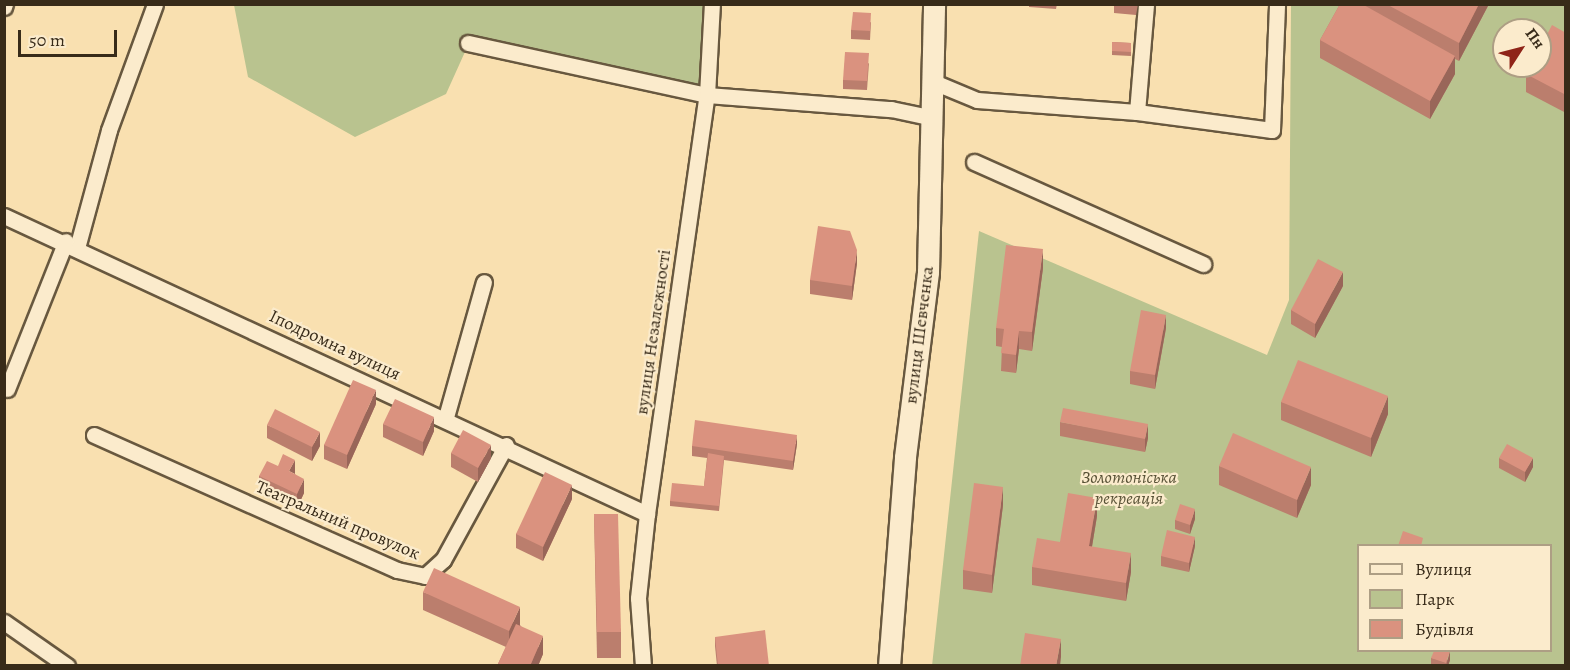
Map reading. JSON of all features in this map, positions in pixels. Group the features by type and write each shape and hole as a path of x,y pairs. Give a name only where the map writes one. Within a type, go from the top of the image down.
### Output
{"main road":[{"name":"вулиця Шевченка","path":"889,666 905,457 928,272 928,117 936,82 934,4"}],"street":[{"path":"8,389 71,244 155,4"},
{"name":"вулиця Незалежності","path":"643,666 638,598 647,514 707,95 712,4"},
{"path":"1137,112 1146,4"},
{"path":"936,82 977,100 1137,112 1272,130 1277,4"},
{"path":"468,43 707,95 891,109 928,117"},
{"path":"974,162 1203,264"},
{"name":"Іподромна вулиця","path":"4,216 71,244 446,417 647,514"},
{"path":"446,417 484,282"},
{"name":"Театральний провулок","path":"94,435 397,570 425,576 443,560 506,445"},
{"path":"5,624 67,666"}],"green space":[{"path":"234,5 712,5 707,95 469,43 446,94 355,137 248,77"},
{"name":"Золотоніська рекреація","path":"1291,5 1565,5 1565,665 932,666 979,231 1267,355 1289,300"}],"building":[{"path":"1340,4 1362,4 1455,56 1430,101 1320,40"},
{"path":"1386,4 1479,4 1459,43"},
{"path":"853,12 871,13 870,31 851,30"},
{"path":"1552,25 1566,33 1566,95 1534,78 1552,78"},
{"path":"1112,42 1131,43 1131,52 1112,51"},
{"path":"845,52 869,53 867,81 843,80"},
{"path":"818,226 850,231 857,250 852,286 810,280"},
{"path":"1006,245 1043,249 1032,332 1019,331 1016,355 1001,353 1004,329 996,328"},
{"path":"1318,259 1343,272 1315,324 1291,310"},
{"path":"1141,310 1166,315 1155,375 1130,371"},
{"path":"1298,360 1388,396 1371,438 1281,402"},
{"path":"353,380 376,390 347,455 324,445"},
{"path":"395,399 434,417 423,442 383,424"},
{"path":"1063,408 1148,424 1145,439 1060,422"},
{"path":"275,409 320,432 312,447 267,425"},
{"path":"695,420 797,435 793,461 692,446"},
{"path":"463,430 491,445 478,468 451,453"},
{"path":"1233,433 1311,467 1297,500 1219,466"},
{"path":"1507,444 1533,458 1525,472 1499,458"},
{"path":"708,453 724,456 719,506 670,501 672,483 704,486"},
{"path":"283,454 295,460 289,471 304,479 297,494 259,476 267,461 278,466"},
{"path":"545,472 572,485 543,547 516,534"},
{"path":"974,483 1003,487 992,575 963,570"},
{"path":"1068,493 1097,498 1089,546 1131,553 1126,583 1032,567 1037,538 1060,542"},
{"path":"1180,504 1195,509 1190,525 1175,520"},
{"path":"594,514 618,514 621,632 597,632"},
{"path":"1167,530 1195,537 1189,563 1161,556"},
{"path":"1403,531 1423,538 1422,544 1399,544"},
{"path":"434,568 520,607 509,631 423,592"},
{"path":"516,624 543,636 530,666 497,666"},
{"path":"765,630 769,666 718,666 715,637"},
{"path":"1025,633 1061,639 1056,666 1020,666"},
{"path":"1434,652 1450,652 1446,663 1431,658"}]}
